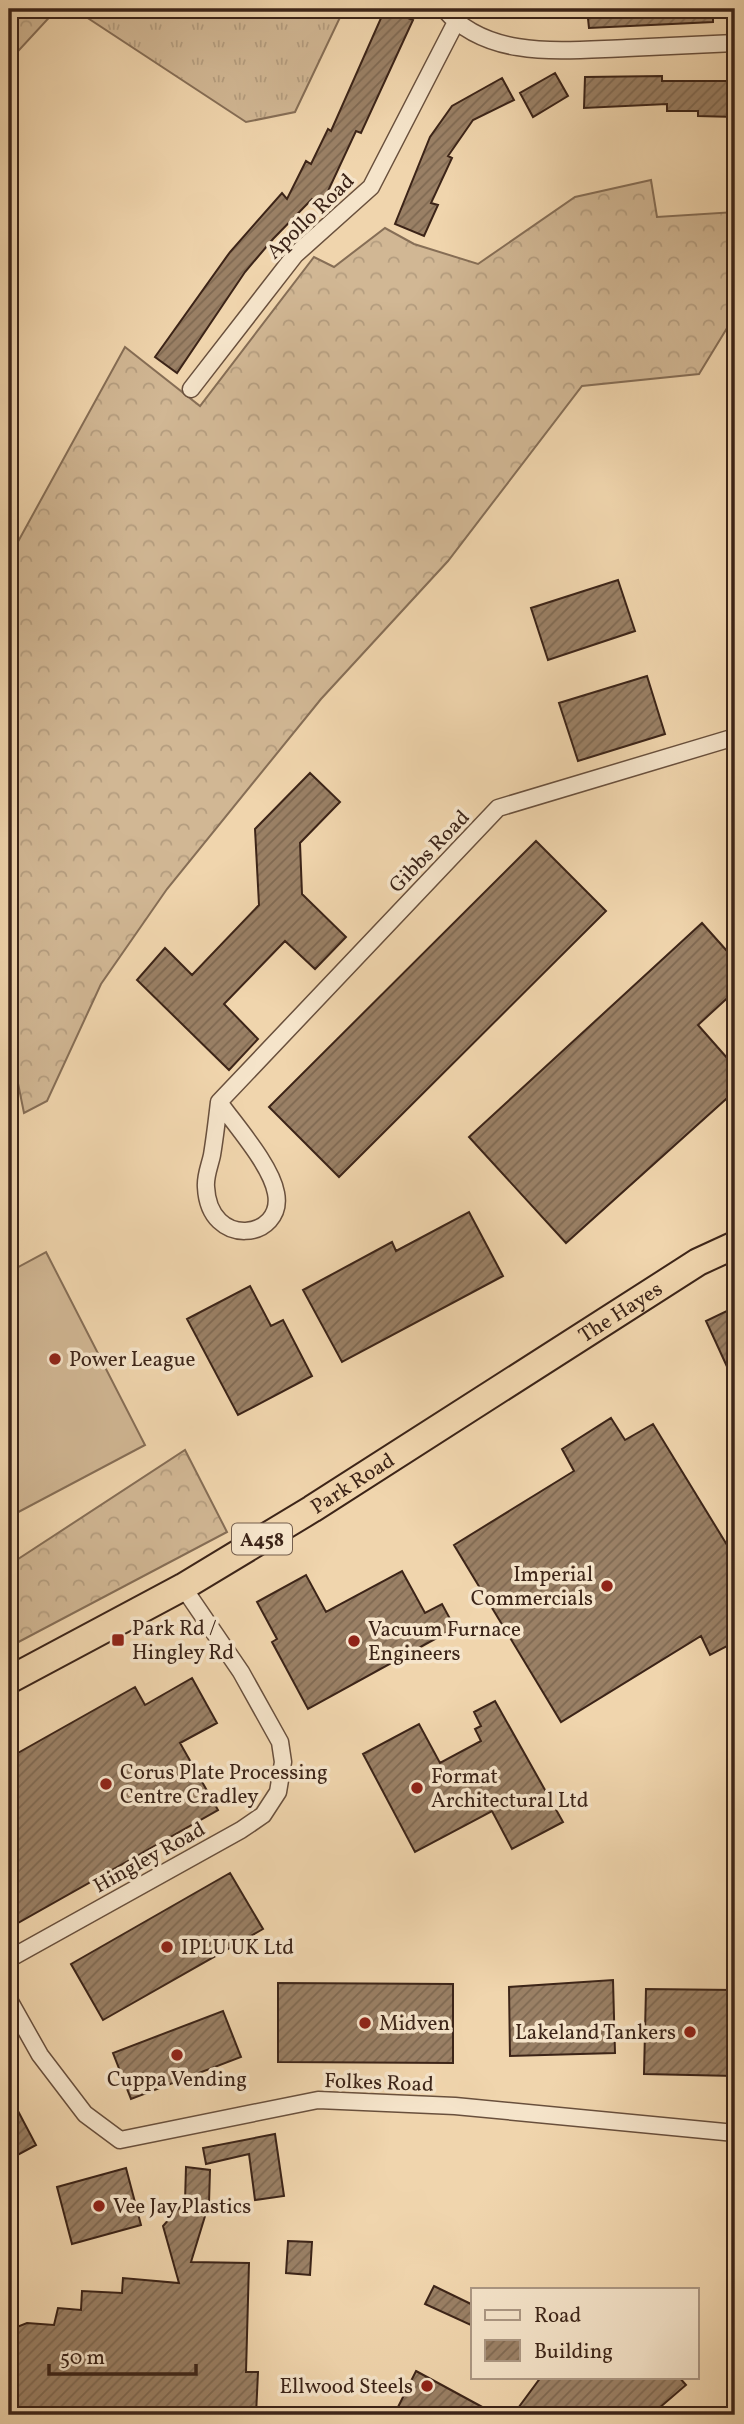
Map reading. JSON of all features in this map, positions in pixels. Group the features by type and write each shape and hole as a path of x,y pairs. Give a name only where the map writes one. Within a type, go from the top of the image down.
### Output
{"highway":[{"name":"The Hayes","path":"507,1384 698,1262 735,1245"},
{"name":"Park Road","path":"9,1680 183,1587 382,1466 507,1384"}],"street":[{"path":"444,9 456,22 490,39 518,48 550,51 735,43"},
{"name":"Apollo Road","path":"191,388 295,255 371,187 456,22"},
{"name":"Gibbs Road","path":"219,1102 498,808 735,737"},
{"path":"219,1102 261,1163 276,1194 274,1213 259,1229 238,1233 219,1224 209,1207 205,1184 219,1102"},
{"name":"Hingley Road","path":"9,1959 241,1830 263,1815 278,1792 283,1762 280,1742 241,1672 183,1587"},
{"name":"Folkes Road","path":"9,2000 40,2055 85,2114 120,2140 318,2100 455,2106 735,2133"}],"green space":[{"path":"9,9 57,9 9,61"},
{"path":"74,9 344,9 295,112 246,122"},
{"path":"651,180 657,217 735,212 735,315 699,374 582,386 448,561 321,699 167,889 101,984 47,1101 24,1113 9,1039 9,558 125,347 200,406 314,257 334,267 385,228 414,244 478,264 575,197"},
{"name":"Power League","path":"46,1252 145,1445 9,1517 9,1272"},
{"path":"185,1450 227,1532 9,1647 9,1565"}],"building":[{"path":"385,9 413,20 361,133 356,131 322,204 312,199 273,239 245,272 177,373 155,357 230,252 282,193 287,199 306,161 311,164 328,129 331,131"},
{"path":"587,9 713,9 713,22 589,28"},
{"path":"555,73 568,96 533,117 520,93"},
{"path":"662,76 662,81 735,81 735,117 698,116 698,111 667,111 667,104 584,108 585,77"},
{"path":"502,78 514,100 473,120 448,156 452,158 431,203 438,205 424,236 395,224 430,137 452,106"},
{"path":"618,580 635,631 548,660 531,608"},
{"path":"647,676 665,734 578,761 559,703"},
{"path":"310,773 340,802 300,843 302,894 346,937 315,969 285,941 224,1004 258,1039 229,1070 137,980 165,948 192,975 259,905 255,829"},
{"path":"536,841 606,911 339,1177 269,1107"},
{"path":"702,923 735,960 735,991 698,1025 735,1067 735,1091 566,1243 469,1137"},
{"path":"469,1212 503,1276 342,1362 303,1290 392,1242 396,1251"},
{"path":"250,1286 271,1326 283,1320 312,1376 238,1415 187,1319"},
{"path":"735,1307 735,1384 706,1321"},
{"name":"Imperial Commercials","path":"611,1418 625,1440 653,1424 735,1558 735,1642 710,1655 701,1636 561,1722 454,1545 574,1471 562,1449"},
{"name":"Vacuum Furnace Engineers","path":"402,1571 425,1613 442,1604 455,1628 308,1709 272,1642 277,1639 257,1602 306,1575 326,1612"},
{"name":"Corus Plate Processing Centre Cradley","path":"192,1678 217,1723 180,1743 218,1810 9,1928 9,1758 135,1687 145,1705"},
{"path":"495,1701 563,1822 512,1849 492,1811 415,1852 363,1754 419,1724 440,1763 481,1741 475,1729 481,1726 474,1712"},
{"name":"IPLU UK Ltd","path":"230,1873 263,1929 103,2020 71,1964"},
{"path":"613,1980 615,2053 510,2056 509,1987"},
{"name":"Midven","path":"278,1983 453,1984 453,2063 278,2062"},
{"name":"Lakeland Tankers","path":"646,1989 735,1990 735,2076 644,2074"},
{"name":"Cuppa Vending","path":"223,2011 241,2057 131,2099 113,2053"},
{"path":"9,2094 36,2145 14,2157 9,2147"},
{"path":"275,2134 284,2196 255,2200 249,2154 206,2164 203,2148"},
{"path":"186,2167 210,2170 209,2203 191,2262 249,2263 246,2372 258,2372 256,2415 9,2415 9,2358 12,2359 17,2327 27,2323 54,2325 58,2308 81,2310 82,2291 122,2293 123,2278 179,2283 163,2226 185,2201"},
{"name":"Vee Jay Plastics","path":"126,2168 141,2225 72,2244 57,2187"},
{"path":"288,2241 312,2242 310,2275 286,2273"},
{"path":"434,2286 471,2304 471,2325 425,2304"},
{"name":"Ellwood Steels","path":"416,2371 497,2415 394,2415"},
{"path":"540,2378 680,2378 686,2385 651,2415 513,2415"}],"place":[{"name":"Power League","path":"55,1359"},
{"name":"Imperial Commercials","path":"607,1586"},
{"name":"Park Rd / Hingley Rd","path":"118,1640"},
{"name":"Vacuum Furnace Engineers","path":"354,1641"},
{"name":"Corus Plate Processing Centre Cradley","path":"106,1784"},
{"name":"Format Architectural Ltd","path":"417,1788"},
{"name":"IPLU UK Ltd","path":"167,1947"},
{"name":"Midven","path":"365,2023"},
{"name":"Lakeland Tankers","path":"690,2032"},
{"name":"Cuppa Vending","path":"177,2055"},
{"name":"Vee Jay Plastics","path":"99,2206"},
{"name":"Ellwood Steels","path":"427,2386"}]}
